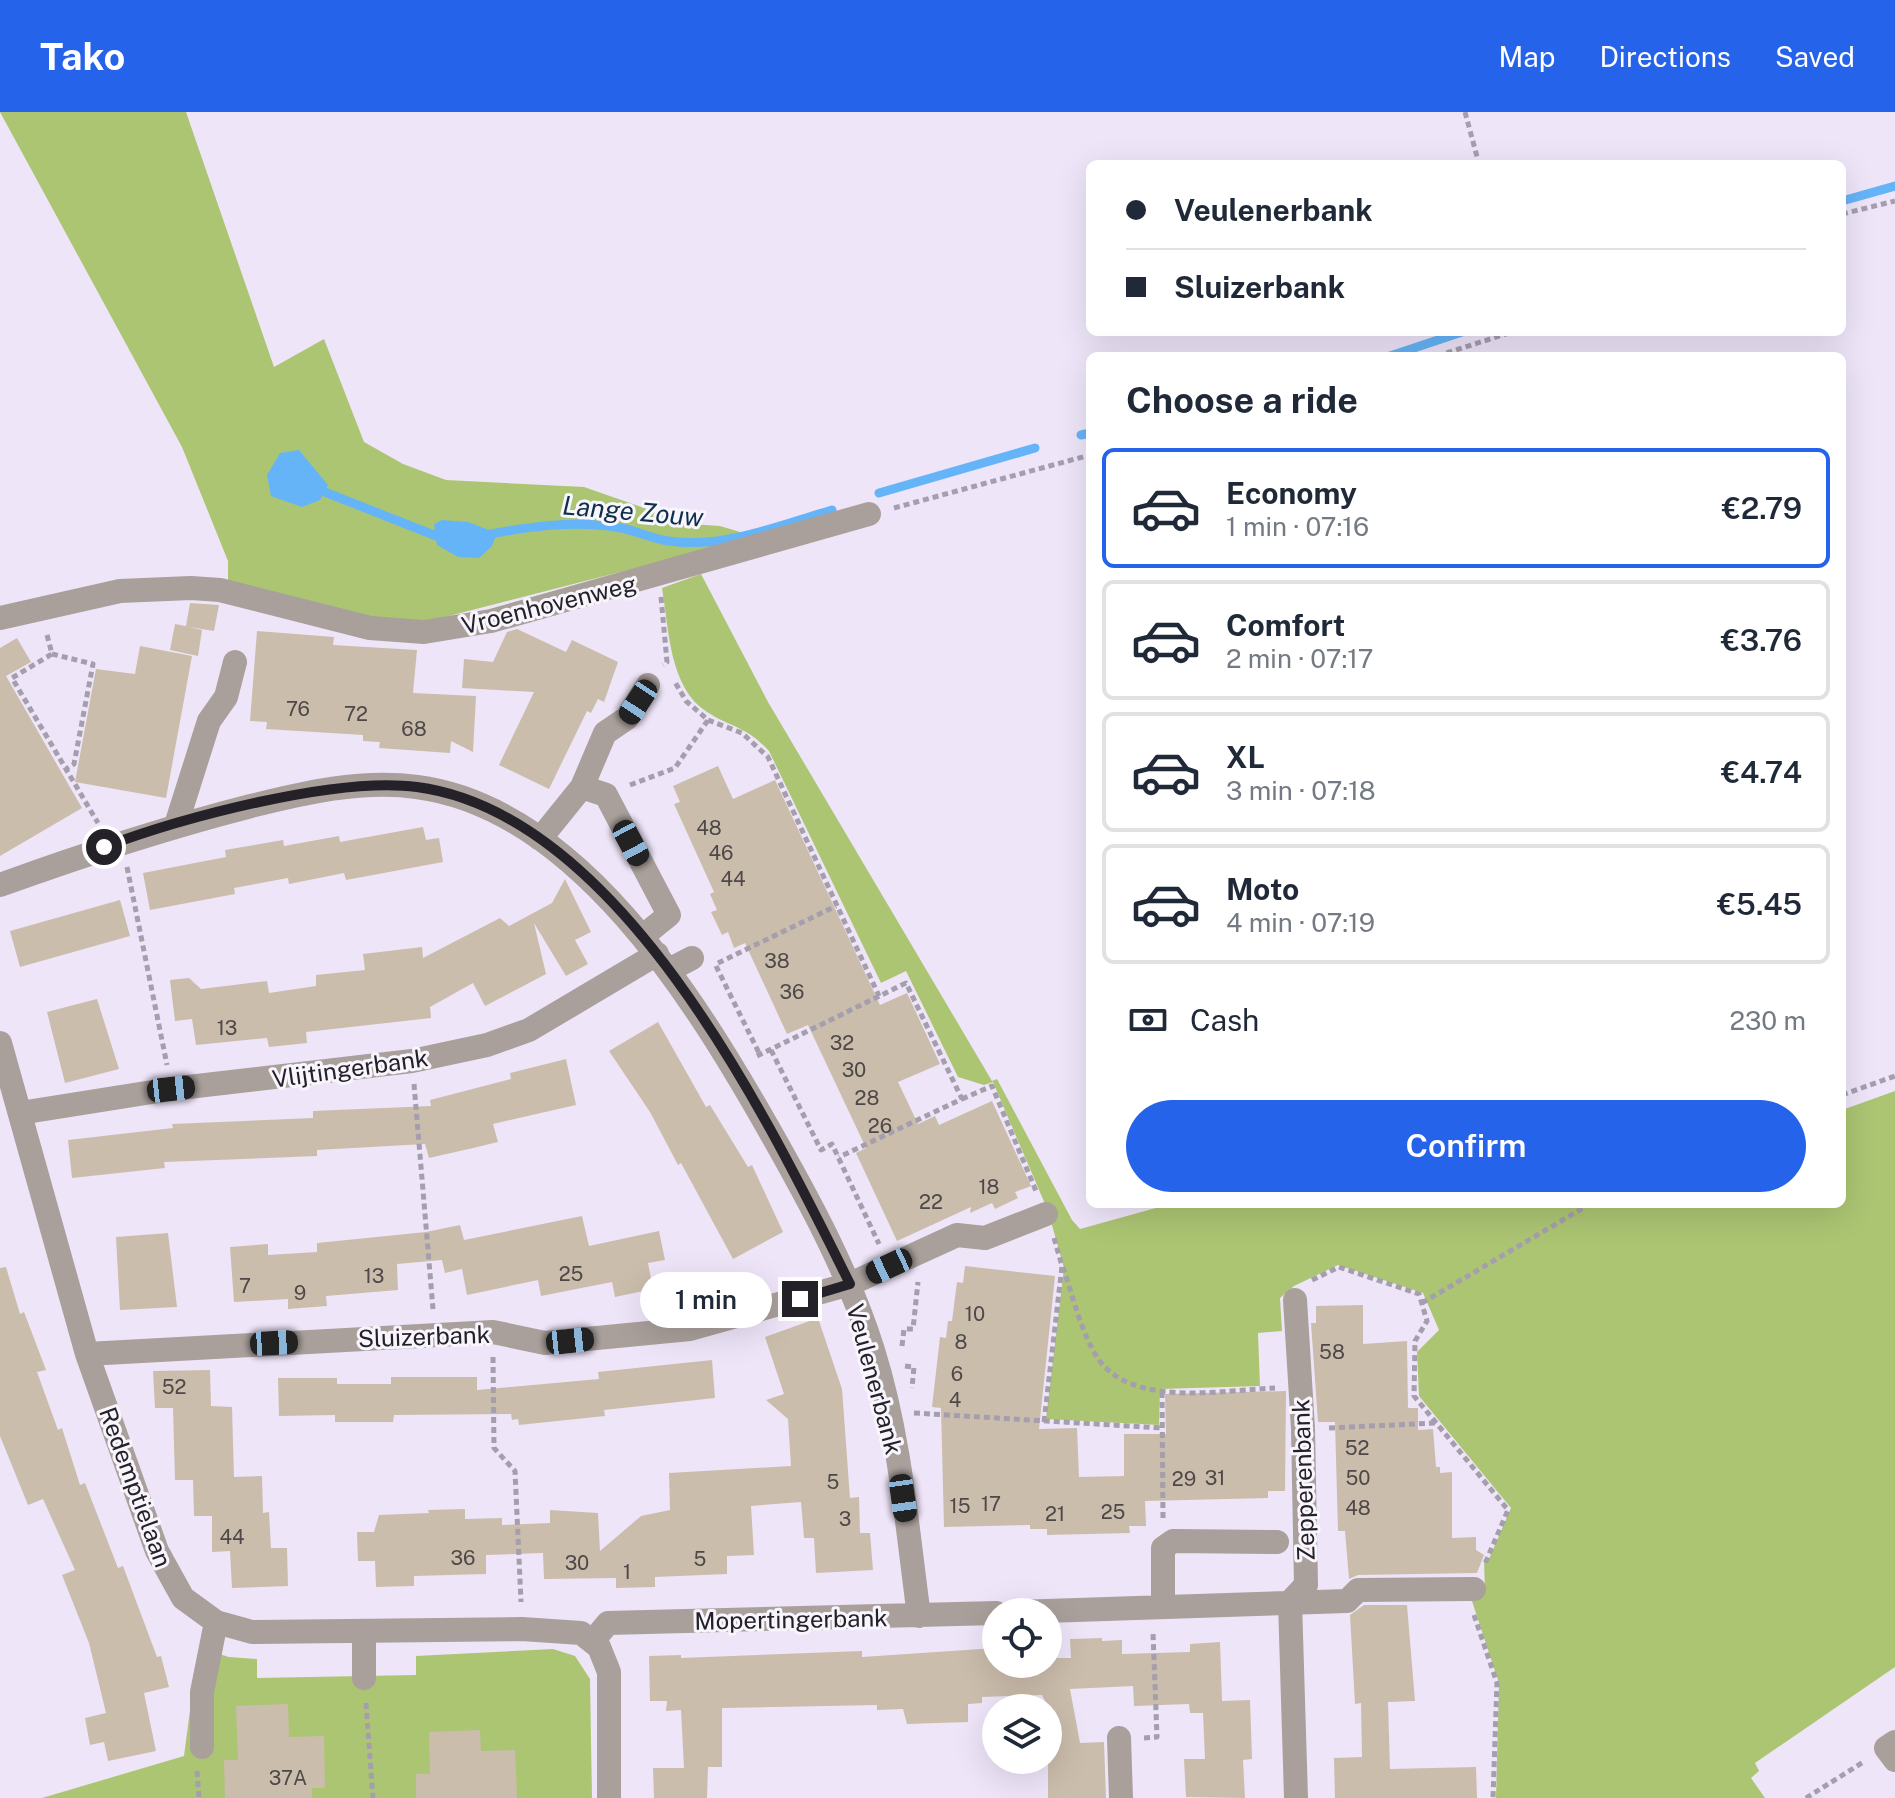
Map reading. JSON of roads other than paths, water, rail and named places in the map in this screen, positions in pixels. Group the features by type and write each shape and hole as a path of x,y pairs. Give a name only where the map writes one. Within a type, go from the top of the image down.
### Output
{"street":[{"name":"Vroenhovenweg","path":"0,618 120,591 191,588 220,590 370,628 424,632 491,621 659,576 869,514"},
{"path":"176,825 209,721 226,697 235,662"},
{"path":"540,839 582,787 605,733 627,718 648,685"},
{"name":"Veulenerbank","path":"0,885 176,825 293,796 359,786 401,786 441,792 515,822 540,839 656,954 734,1068 796,1178 850,1284 873,1351 895,1439 919,1616"},
{"path":"582,787 606,795 669,915 656,954"},
{"name":"Vlijtingerbank","path":"20,1113 171,1089 412,1061 487,1045 529,1030 656,954 705,964"},
{"name":"Redemptielaan","path":"0,1043 87,1354 165,1569 183,1598 216,1622 252,1632 568,1630 593,1641"},
{"name":"Veulenerbank","path":"850,1284 957,1235 985,1238 1046,1214"},
{"name":"Sluizerbank","path":"87,1354 493,1332 545,1343 690,1329 850,1284"},
{"name":"Zepperenbank","path":"1295,1300 1303,1429 1306,1585 1290,1602 1296,1798"},
{"path":"1158,1606 1163,1548 1173,1541 1277,1542"},
{"path":"1062,1610 1347,1601 1358,1590 1470,1589"},
{"name":"Mopertingerbank","path":"593,1641 608,1623 982,1614"},
{"path":"202,1747 202,1692 216,1622"},
{"path":"364,1632 364,1678"},
{"path":"593,1641 604,1656 609,1672 609,1798"},
{"path":"1119,1738 1121,1798"}],"water":[{"path":"299,450 328,485 320,500 302,507 271,496 267,475 280,453"},
{"path":"442,520 468,522 497,533 492,546 479,558 458,557 437,545 434,524"}],"waterway":[{"name":"Lange Zouw","path":"1846,200 1895,186"},
{"name":"Lange Zouw","path":"1402,352 1450,336"},
{"name":"Lange Zouw","path":"1081,435 1086,434"},
{"name":"Lange Zouw","path":"879,493 1035,448"},
{"name":"Lange Zouw","path":"317,489 444,539"},
{"name":"Lange Zouw","path":"486,535 536,527 587,524 621,528 669,541 710,542 752,534 832,510"}]}
